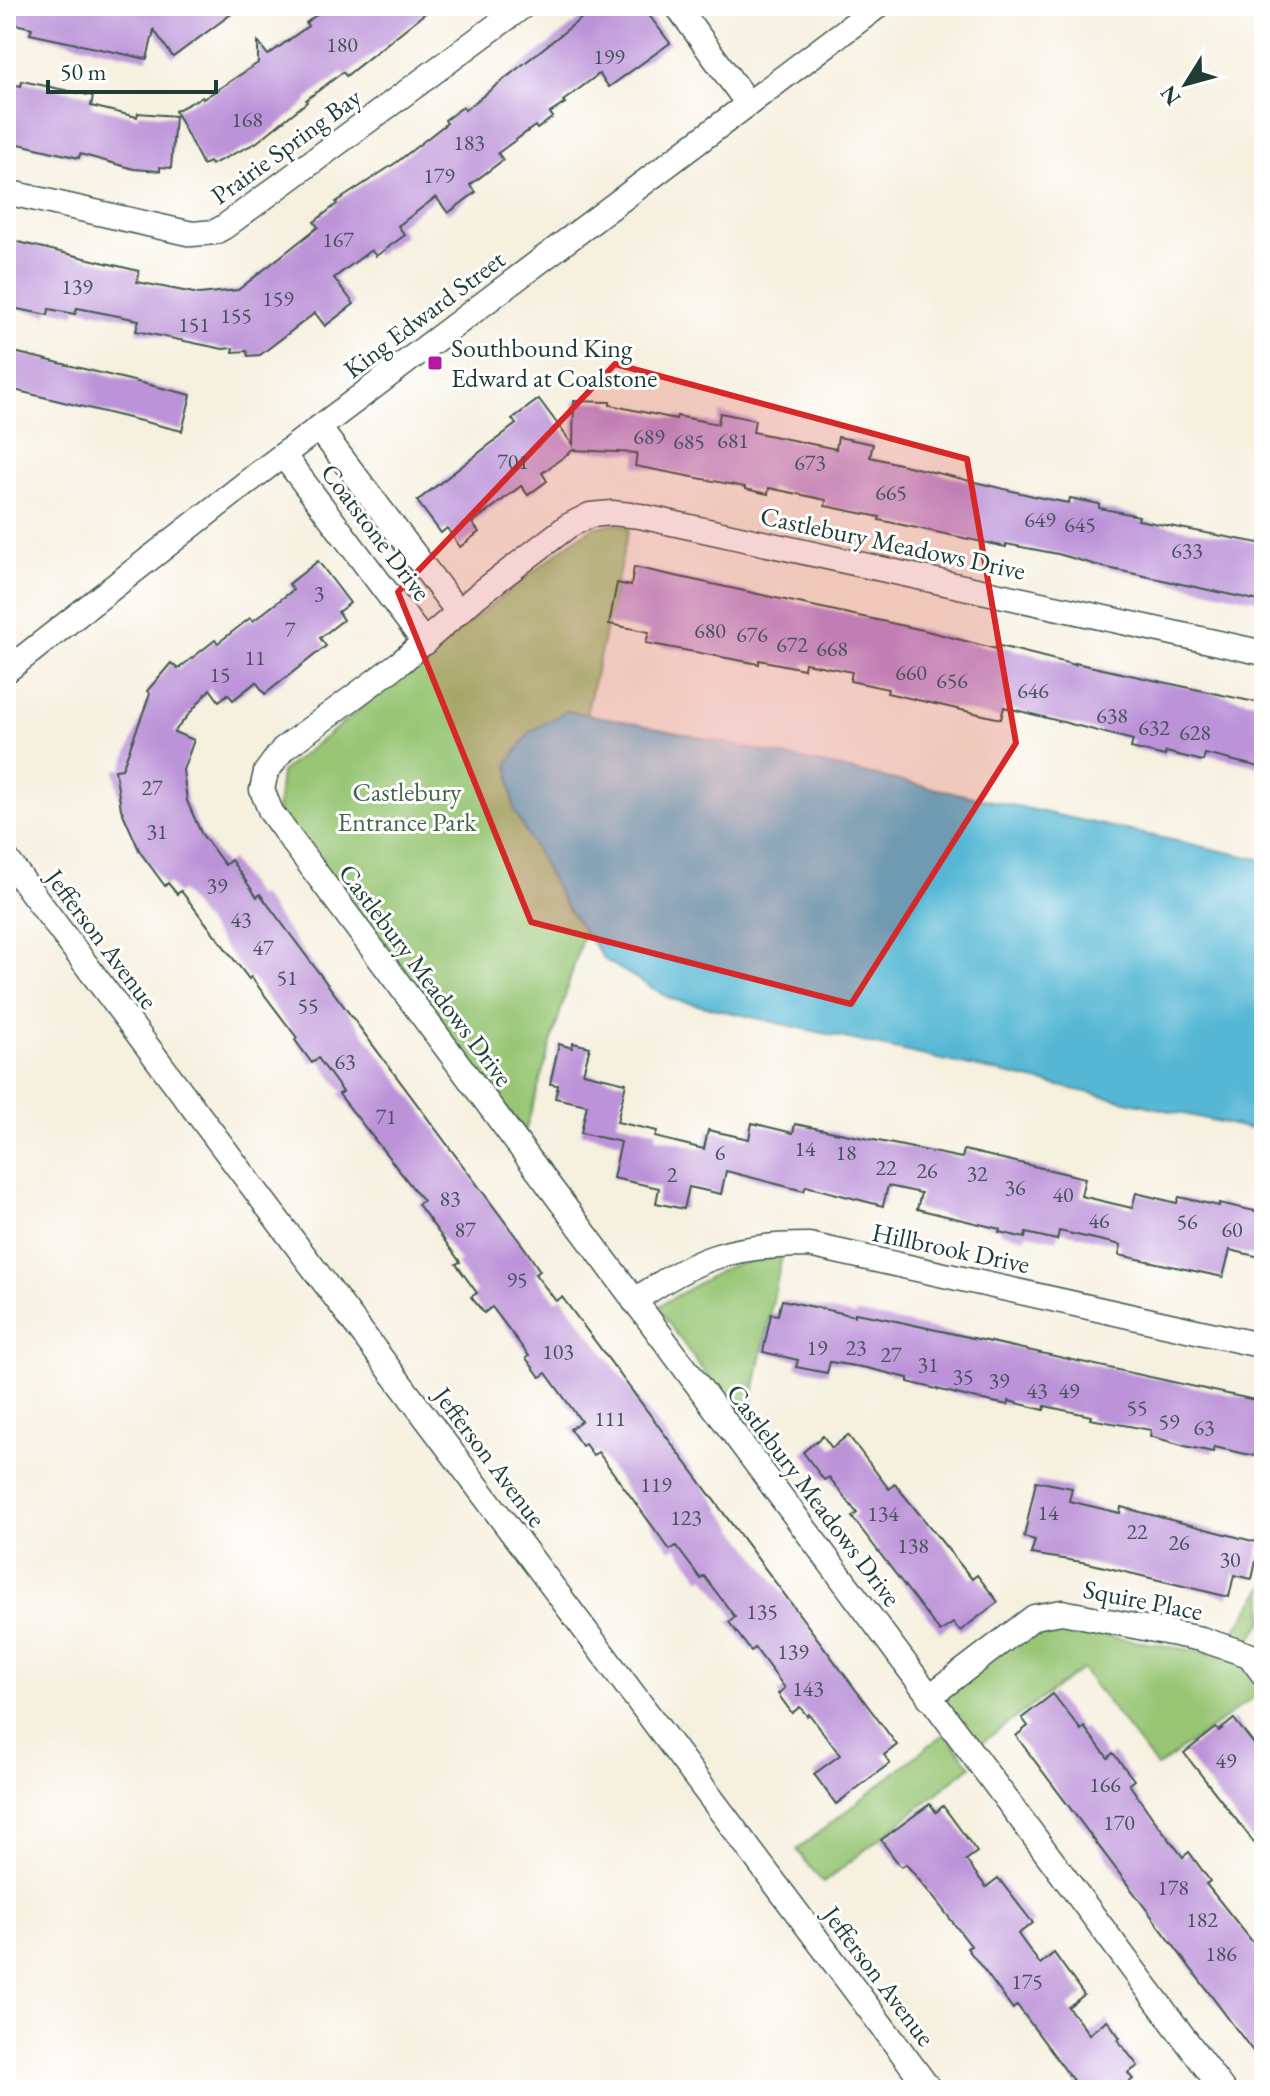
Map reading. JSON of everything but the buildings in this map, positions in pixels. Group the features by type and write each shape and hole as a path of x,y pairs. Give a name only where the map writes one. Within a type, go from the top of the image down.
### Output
{"street":[{"name":"Prairie Spring Bay","path":"6,192 192,234 215,232 523,6"},
{"path":"677,6 748,104"},
{"name":"King Edward Street","path":"6,671 283,455 878,6"},
{"name":"Coatstone Drive","path":"319,428 458,612"},
{"name":"Coatstone Drive","path":"283,455 425,643"},
{"name":"Castlebury Meadows Drive","path":"1223,2090 290,838 271,812 262,790 266,772 283,749 425,643 458,612 568,526 590,515 612,513 640,516 1264,653"},
{"name":"Jefferson Avenue","path":"6,858 930,2090"},
{"name":"Hillbrook Drive","path":"634,1301 663,1280 699,1261 763,1245 809,1245 1264,1346"},
{"name":"Squire Place","path":"929,1697 1034,1617 1062,1612 1201,1639 1249,1655 1264,1675"}],"highlighted area":[{"path":"615,364 967,459 1016,743 851,1004 531,922 398,592"}],"green space":[{"name":"Castlebury Entrance Park","path":"614,523 629,528 586,715 566,711 565,905 584,931 525,1132 277,811 281,772 575,539 593,528"},
{"path":"782,1256 746,1430 657,1307 729,1266"},
{"path":"1264,1587 1264,1620 1247,1644 1229,1639"},
{"path":"1037,1625 1246,1659 1264,1690 1157,1767 1082,1669 980,1744 941,1697"},
{"path":"945,1733 971,1766 823,1883 797,1850"}],"water":[{"path":"566,711 1264,860 1264,1132 671,999 605,960 565,905 514,810 508,763 530,732"}],"place":[{"name":"Southbound King Edward at Coalstone","path":"435,363"}]}
